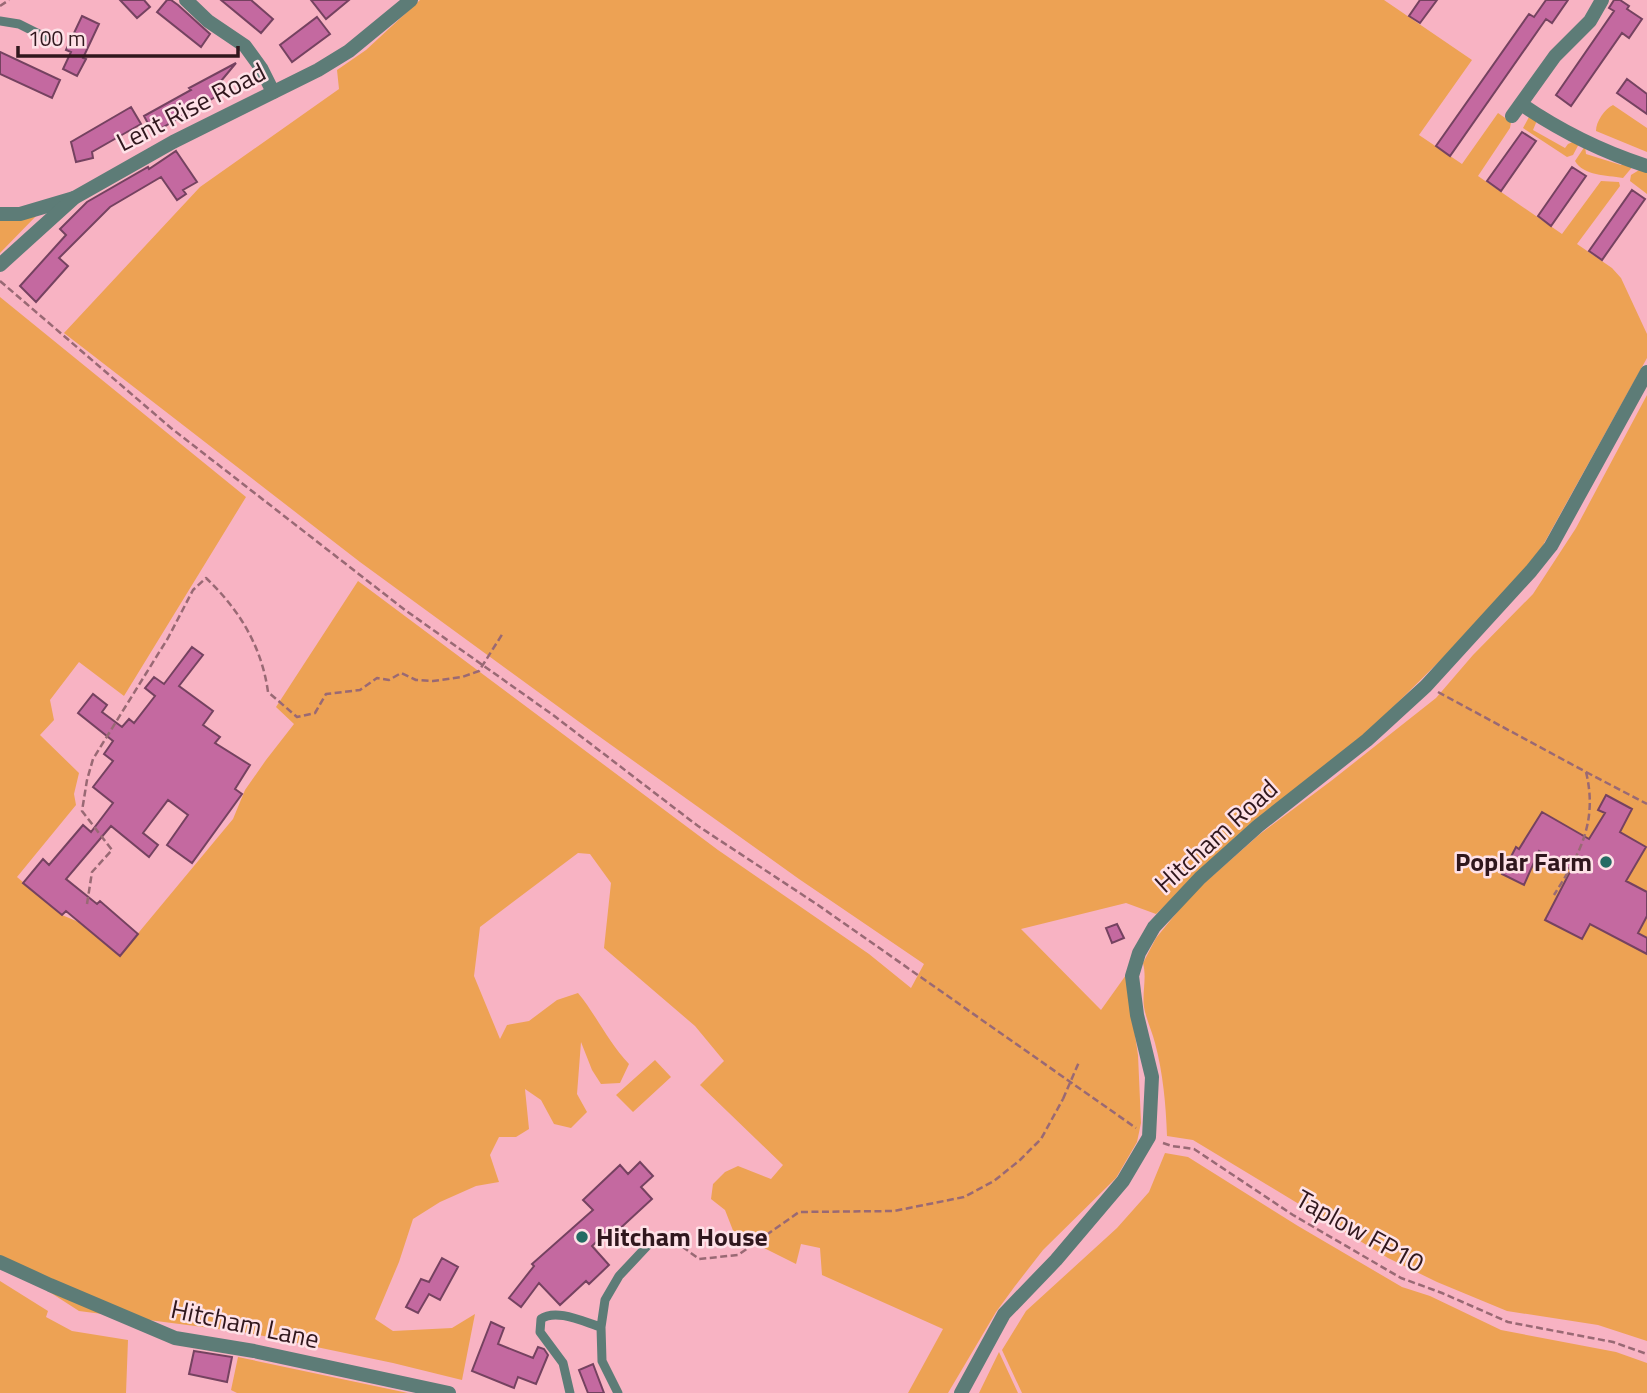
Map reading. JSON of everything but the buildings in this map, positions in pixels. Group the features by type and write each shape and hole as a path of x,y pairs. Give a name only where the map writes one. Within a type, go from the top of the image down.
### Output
{"street":[{"path":"186,0 208,21 245,46 261,68 273,92"},
{"name":"Lent Rise Road","path":"0,265 74,198 173,142 318,70 349,51 411,0"},
{"path":"1602,0 1590,21 1555,56 1517,110 1647,166"},
{"path":"0,214 20,214 74,198"},
{"name":"Hitcham Road","path":"961,1393 1004,1314 1056,1260 1123,1181 1149,1137 1152,1077 1137,1015 1132,976 1139,953 1154,927 1200,878 1258,826 1367,740 1426,686 1531,571 1551,545 1647,372"},
{"name":"Hitcham Lane","path":"0,1262 175,1338 254,1351 449,1393"}],"lane":[{"path":"0,21 19,24 45,37"},
{"path":"618,1393 602,1362 601,1327 605,1300 619,1276 649,1244"},
{"path":"570,1393 563,1363 540,1332 541,1319 547,1315 558,1314 601,1327"}],"path":[{"path":"0,6 9,0"},
{"name":"Taplow FP10","path":"0,281 171,428 405,610 553,715 698,826 829,913 1149,1137 1172,1146 1194,1149 1293,1215 1401,1278 1443,1293 1508,1322 1613,1342 1647,1354"},
{"path":"87,904 92,872 112,850 82,811 93,759 168,638 193,590 206,579 220,592 255,642 265,670 268,692 297,717 314,713 326,694 360,690 377,678 389,680 401,673 416,680 433,681 462,677 479,671 503,634"},
{"path":"1426,686 1647,804"},
{"path":"1554,895 1574,864 1589,826 1591,791 1586,772"},
{"path":"649,1244 664,1233 699,1259 738,1255 799,1212 894,1212 964,1197 994,1181 1041,1139 1079,1062"}],"shaded area":[{"path":"420,0 1384,0 1472,60 1419,135 1462,164 1498,113 1511,122 1510,128 1478,176 1562,234 1601,181 1619,182 1620,186 1577,244 1612,268 1621,278 1647,334 1647,358 1542,547 1498,603 1362,738 1266,812 1156,914 1126,903 1021,929 1101,1010 1126,975 1138,1055 1141,1123 1137,1142 1116,1178 1043,1250 996,1312 948,1393 908,1393 943,1329 822,1275 820,1248 801,1244 796,1264 734,1233 725,1210 711,1199 713,1184 725,1172 738,1166 771,1179 783,1165 700,1085 724,1061 695,1026 604,948 611,883 590,854 578,853 480,927 474,976 500,1039 507,1025 529,1021 557,1000 578,993 629,1064 620,1083 601,1084 592,1070 581,1042 577,1094 587,1112 571,1128 554,1124 541,1100 525,1089 529,1129 516,1137 499,1137 490,1155 499,1182 476,1186 440,1202 413,1219 399,1262 375,1319 393,1331 452,1328 475,1314 462,1380 249,1333 79,1311 0,1260 0,297 246,497 124,696 79,662 50,700 54,720 40,735 79,773 74,794 76,805 17,877 62,915 81,923 120,955 233,819 245,790 294,724 276,707 358,581 718,850 869,954 911,988 924,964 799,879 360,562 64,333 200,187 339,89 337,70 366,50"},
{"path":"1613,105 1647,128 1647,152 1596,131 1602,116"},
{"path":"1529,117 1538,118 1533,130 1565,148 1577,140 1580,142 1573,155 1567,157 1523,128"},
{"path":"1585,146 1586,154 1621,165 1626,161 1634,165 1623,178 1584,170 1575,161"},
{"path":"1644,167 1647,168 1647,194 1630,181 1631,175"},
{"path":"0,212 39,213 0,253"},
{"path":"1647,395 1647,1341 1598,1325 1507,1311 1437,1282 1388,1258 1193,1140 1167,1136 1160,1066 1144,1007 1143,963 1156,938 1192,894 1260,834 1436,698 1473,655 1533,594 1576,528"},
{"path":"655,1060 671,1077 633,1112 616,1095"},
{"path":"1165,1153 1188,1157 1402,1287 1430,1296 1501,1330 1616,1352 1647,1363 1647,1393 1022,1393 1002,1350 1026,1311 1117,1228 1149,1192"},
{"path":"0,1281 48,1311 46,1317 72,1331 128,1340 126,1393 0,1393"},
{"path":"999,1352 1018,1393 979,1393"},
{"path":"238,1357 408,1393 237,1393 231,1390"}],"place":[{"name":"Poplar Farm","path":"1606,862"},
{"name":"Hitcham House","path":"582,1237"}]}
